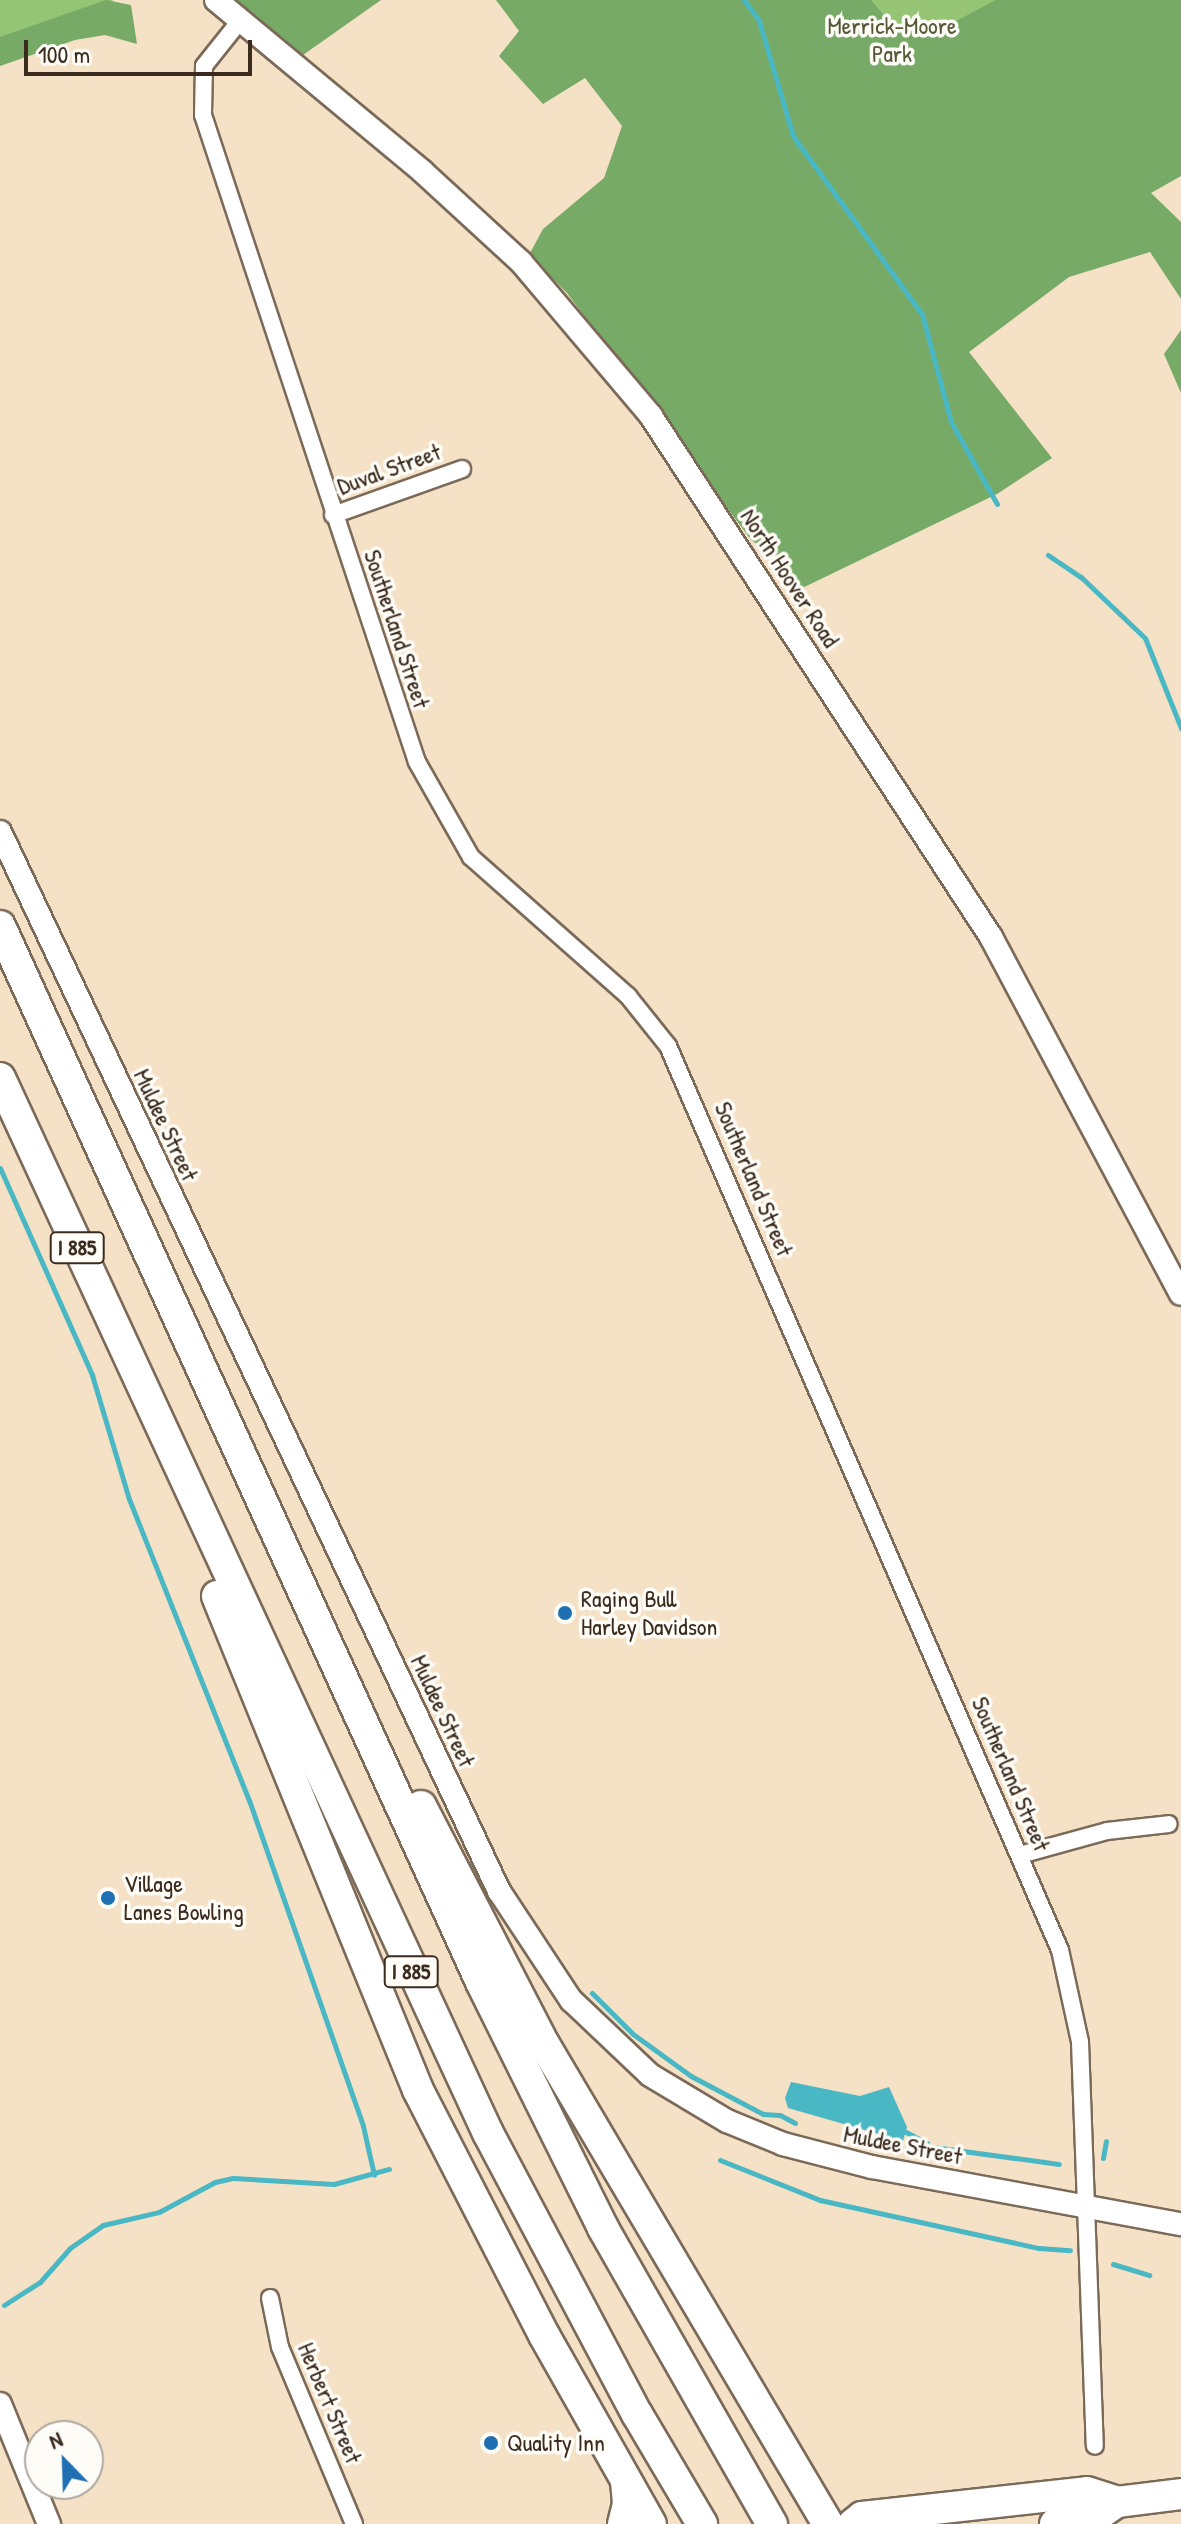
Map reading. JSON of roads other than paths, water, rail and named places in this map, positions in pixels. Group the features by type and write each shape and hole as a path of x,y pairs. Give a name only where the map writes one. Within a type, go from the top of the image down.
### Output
{"highway":[{"name":"I 885","path":"0,926 344,1682 548,2120 682,2372 766,2514"},
{"name":"I 885","path":"0,1078 154,1417 488,2133 637,2414 699,2518"},
{"path":"154,1417 235,1645 390,2027 468,2192 651,2524"},
{"path":"344,1682 398,1764 544,2044 828,2524"},
{"path":"623,2524 628,2504 626,2481"},
{"path":"853,2524 862,2517 1087,2492 1117,2502 1181,2494"},
{"path":"1055,2524 1091,2520 1117,2502"}],"street":[{"name":"North Hoover Road","path":"216,0 423,172 521,262 651,416 991,937 1181,1294"},
{"name":"Southerland Street","path":"239,22 204,66 203,115 406,732 448,824 509,896 646,1014 683,1076 1060,1950 1075,2002 1087,2206 1095,2446"},
{"name":"Duval Street","path":"333,515 462,469"},
{"name":"Muldee Street","path":"0,832 499,1891 562,1989 605,2038 650,2075 754,2133 840,2160 1181,2224"},
{"path":"1020,1855 1107,1831 1169,1824"},
{"name":"Herbert Street","path":"270,2298 280,2347 354,2524"},
{"path":"0,2404 49,2524"}],"water":[{"path":"791,2082 860,2096 889,2087 907,2127 903,2141 788,2108 785,2098"}],"waterway":[{"path":"744,0 759,21 793,136 922,314 951,422 997,504"},
{"path":"1048,555 1081,577 1145,638 1181,728"},
{"path":"0,1168 92,1375 129,1499 249,1800 363,2126 374,2175"},
{"path":"592,1993 633,2034 691,2076 763,2114 780,2115 795,2123"},
{"path":"906,2132 927,2143"},
{"path":"1103,2158 1106,2141"},
{"path":"926,2146 1059,2164"},
{"path":"720,2160 820,2200 1039,2248 1070,2250"},
{"path":"4,2305 40,2282 70,2248 103,2225 159,2212 215,2182 233,2178 334,2184 389,2169"},
{"path":"1113,2264 1149,2275"}],"place":[{"name":"Raging Bull Harley Davidson","path":"565,1613"},
{"name":"Village Lanes Bowling","path":"108,1898"},
{"name":"Quality Inn","path":"491,2443"}],"park label":[{"name":"Merrick-Moore Park","path":"892,40"}]}
